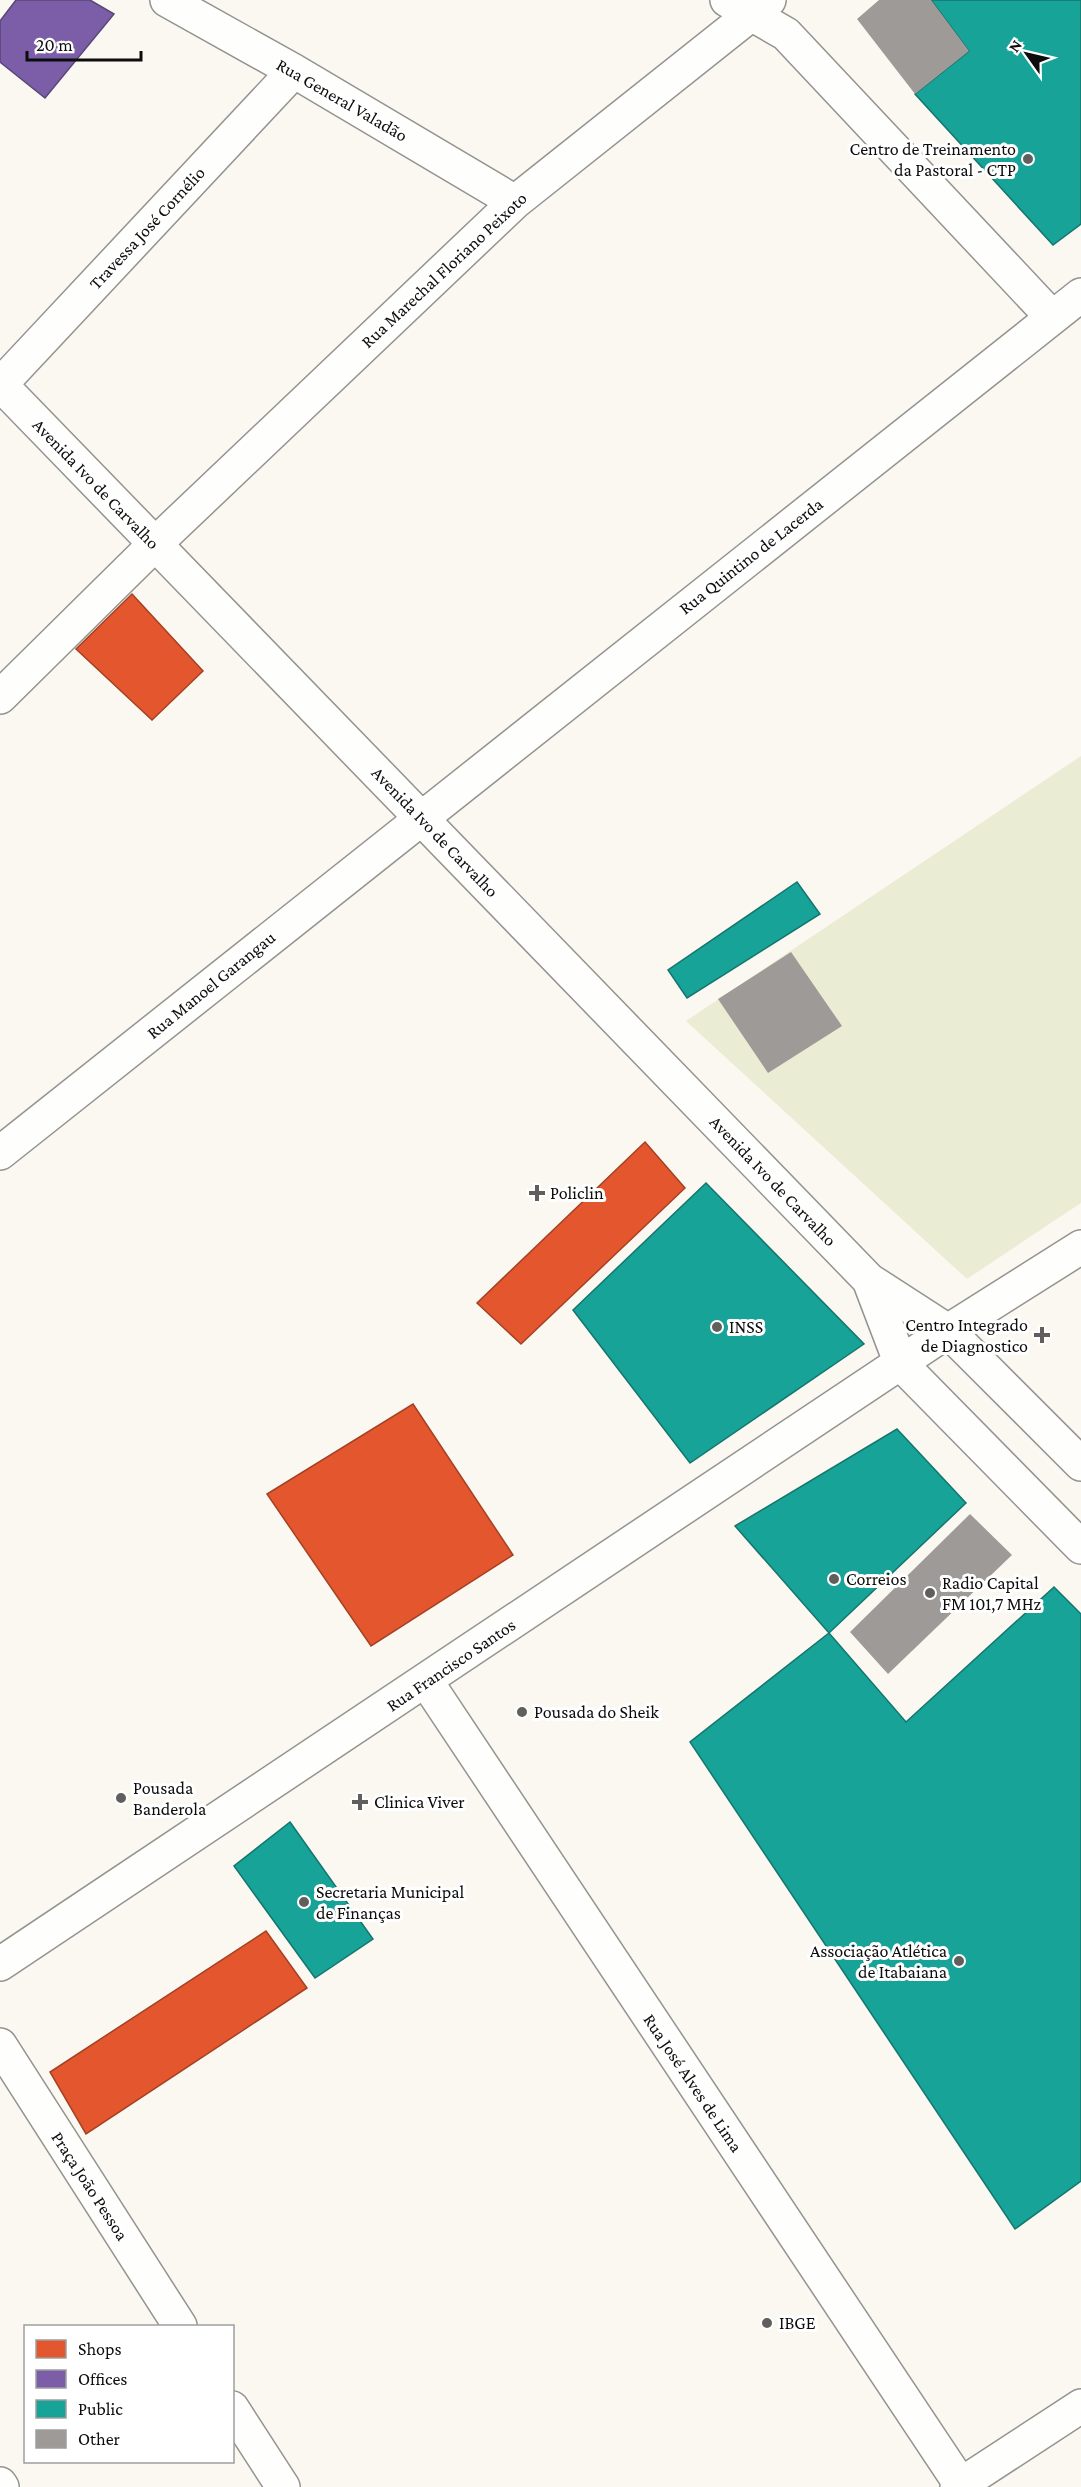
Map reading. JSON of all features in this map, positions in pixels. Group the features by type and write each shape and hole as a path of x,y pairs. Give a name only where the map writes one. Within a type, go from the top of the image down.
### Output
{"street":[{"name":"Rua General Valadão","path":"167,0 294,71 515,202"},
{"name":"Rua Marechal Floriano Peixoto","path":"0,698 155,544 515,202 748,5"},
{"path":"748,5 786,34 1052,317"},
{"name":"Travessa José Cornélio","path":"0,385 294,71"},
{"name":"Rua Quintino de Lacerda","path":"421,818 1081,295"},
{"name":"Avenida Ivo de Carvalho","path":"0,385 869,1280 948,1331 1081,1464"},
{"name":"Rua Manoel Garangau","path":"0,1153 421,818"},
{"name":"Rua Francisco Santos","path":"0,1964 948,1331 1081,1247"},
{"name":"Avenida Ivo de Carvalho","path":"869,1280 901,1364 1081,1546"},
{"name":"Rua José Alves de Lima","path":"426,1681 959,2486"},
{"name":"Praça João Pessoa","path":"0,2045 179,2325"},
{"path":"959,2486 1081,2406"},
{"path":"234,2411 283,2487"}],"green space":[{"path":"1081,756 1081,1203 967,1279 686,1021"}],"building: Shops":[{"path":"132,594 203,671 152,720 76,649"},
{"path":"645,1142 685,1188 521,1344 477,1303"},
{"path":"413,1404 513,1555 371,1646 267,1494"},
{"path":"266,1931 307,1988 86,2134 50,2072"}],"building: Offices":[{"path":"16,0 90,0 114,14 45,98 0,62 0,21"}],"building: Public":[{"name":"Centro de Treinamento da Pastoral - CTP","path":"931,0 1081,0 1081,224 1053,245 915,94 969,51"},
{"path":"797,882 820,914 687,998 668,970"},
{"name":"INSS","path":"706,1183 864,1344 690,1463 573,1310"},
{"name":"Correios","path":"897,1429 966,1503 829,1633 735,1526"},
{"name":"Associação Atlética de Itabaiana","path":"1054,1587 1081,1614 1081,2181 1015,2229 690,1742 829,1633 906,1722"},
{"name":"Secretaria Municipal de Finanças","path":"290,1822 373,1939 315,1978 234,1866"}],"building: Other":[{"path":"879,0 931,0 969,51 915,94 857,19"},
{"path":"791,952 842,1026 768,1073 718,999"},
{"name":"Radio Capital FM 101,7 MHz","path":"970,1514 1012,1555 888,1674 850,1632"}],"place":[{"name":"Centro de Treinamento da Pastoral - CTP","path":"1028,159"},
{"name":"Policlin","path":"537,1193"},
{"name":"INSS","path":"717,1327"},
{"name":"Centro Integrado de Diagnostico","path":"1042,1335"},
{"name":"Correios","path":"834,1579"},
{"name":"Radio Capital FM 101,7 MHz","path":"930,1593"},
{"name":"Pousada do Sheik","path":"522,1712"},
{"name":"Pousada Banderola","path":"121,1798"},
{"name":"Clinica Viver","path":"360,1802"},
{"name":"Secretaria Municipal de Finanças","path":"304,1902"},
{"name":"Associação Atlética de Itabaiana","path":"959,1961"},
{"name":"IBGE","path":"767,2323"}]}
